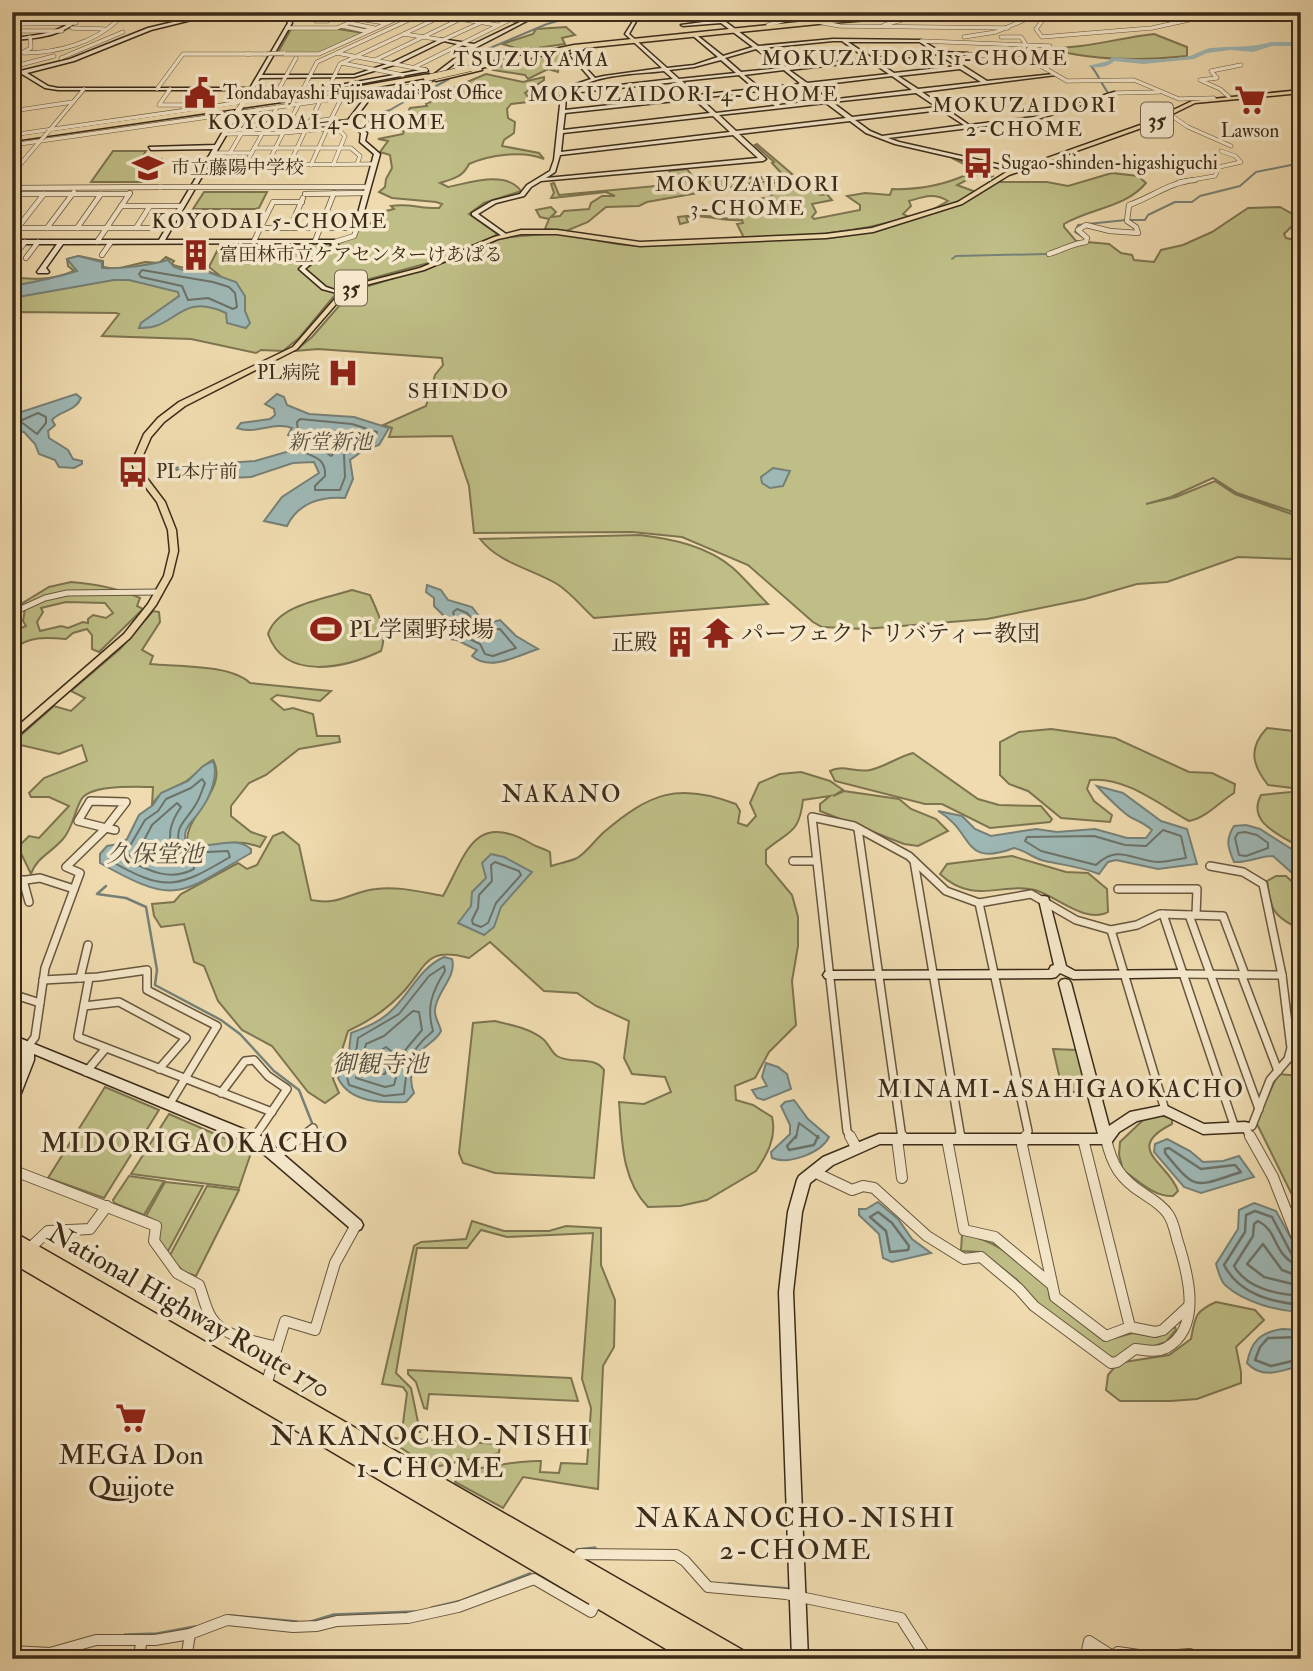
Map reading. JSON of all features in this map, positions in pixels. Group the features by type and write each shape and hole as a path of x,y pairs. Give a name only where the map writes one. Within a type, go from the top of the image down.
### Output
{"highway":[{"path":"736,29 944,12"},
{"path":"12,140 296,99 539,48 768,25 966,12"},
{"path":"429,77 583,47 634,40"},
{"path":"12,140 380,89 542,52 634,40"},
{"name":"National Highway Route 170","path":"12,1238 21,1252 702,1659"},
{"name":"National Highway Route 170","path":"21,1252 266,1387 565,1577 739,1659"}],"main road":[{"name":"35","path":"12,736 127,636 160,592 172,562 174,540 161,502 139,473 136,462 147,436 161,420 182,404 295,348 342,294 359,284 430,266 504,235 550,231 622,243 647,244 851,234 892,225 955,205 1017,170 1169,114 1197,101 1301,91"}],"street":[{"path":"23,17 27,12"},
{"path":"53,16 56,12"},
{"path":"14,78 71,61 135,34 222,12"},
{"path":"316,21 311,14 324,12"},
{"path":"316,21 327,21 348,12"},
{"path":"341,26 371,12"},
{"path":"377,22 397,12"},
{"path":"269,55 324,52 414,12 498,26"},
{"path":"468,12 524,21"},
{"path":"415,67 523,12"},
{"path":"226,132 286,129 350,121 367,99 403,93 447,68 475,46 542,12"},
{"path":"959,41 960,38 1008,28 1043,12"},
{"path":"1152,12 1173,21"},
{"path":"161,242 287,28 289,20 284,13"},
{"path":"288,124 296,99 317,62 425,13"},
{"path":"375,60 474,13"},
{"path":"670,13 779,107"},
{"path":"674,18 712,13 849,119 880,137 1017,170"},
{"path":"12,38 62,31 74,25 83,14"},
{"path":"12,17 108,14 118,20 108,29 46,53"},
{"path":"1036,15 1042,21 1036,29 1042,37 1152,28 1173,21 1301,15"},
{"path":"328,89 342,63 442,16"},
{"path":"542,180 762,160 625,32 637,16"},
{"path":"880,27 905,19 904,16"},
{"path":"768,25 795,17"},
{"path":"359,19 387,23"},
{"path":"313,28 316,21"},
{"path":"683,25 725,21"},
{"path":"818,22 840,26 1008,28"},
{"path":"911,28 911,25 918,22"},
{"path":"12,23 74,25 135,34"},
{"path":"287,28 341,26 365,30 374,27 349,23"},
{"path":"258,77 354,76 395,64 480,23"},
{"path":"375,29 475,46"},
{"path":"1072,29 1077,33"},
{"path":"12,31 62,31"},
{"path":"61,58 123,32"},
{"path":"12,58 32,47 30,37"},
{"path":"1002,37 1021,37 1025,45 1025,58"},
{"path":"844,40 968,126"},
{"path":"566,93 593,79 694,66 759,47 844,40 959,41 1050,46"},
{"path":"921,41 986,83"},
{"path":"583,47 572,56 593,79"},
{"path":"269,55 284,52 337,53 415,67 429,77"},
{"path":"566,93 939,52 1066,62"},
{"path":"24,53 46,53 71,61"},
{"path":"157,89 183,54 247,54 322,60"},
{"path":"12,67 54,56"},
{"path":"278,97 275,96 296,58"},
{"path":"1025,58 1067,81 1134,80 1184,99 1214,98"},
{"path":"342,63 403,75 429,77"},
{"path":"1229,97 1222,90 1200,80 1217,78 1211,71 1241,65"},
{"path":"562,112 961,67"},
{"path":"24,73 50,88 251,89"},
{"path":"230,153 255,110 277,107 328,89 403,75"},
{"path":"561,132 1054,75"},
{"path":"12,140 49,130 191,111 390,90 429,77"},
{"path":"12,174 84,89"},
{"path":"170,89 159,105 187,105"},
{"path":"187,105 198,89"},
{"path":"880,137 1035,118 1116,93 1163,92"},
{"path":"504,235 475,217 475,212 494,202 522,195 529,186 552,172 558,154 566,93"},
{"path":"12,140 41,140 241,107 278,97 320,101 341,99 332,119 267,125 244,130"},
{"path":"310,122 320,101"},
{"path":"12,111 73,103"},
{"path":"187,105 191,111"},
{"path":"267,125 277,107"},
{"path":"558,154 942,108"},
{"path":"1049,254 1071,248 1076,243 1086,242 1087,238 1079,230 1086,225 1138,233 1136,227 1127,221 1130,204 1141,203 1151,194 1166,191 1175,181 1201,182 1215,176 1219,167 1241,162 1235,156 1222,151 1231,146 1229,144 1188,127 1169,114"},
{"path":"12,242 335,242 354,236 377,154 362,142 364,133 350,121"},
{"path":"244,130 262,134 283,134 337,128 345,136 333,165"},
{"path":"311,165 327,129"},
{"path":"289,165 305,131"},
{"path":"262,134 246,165 374,164"},
{"path":"267,165 283,134"},
{"path":"151,148 217,147"},
{"path":"213,153 276,148 351,148 360,156 357,164"},
{"path":"97,242 134,187"},
{"path":"12,188 308,187 367,190"},
{"path":"290,228 308,187"},
{"path":"47,228 77,188"},
{"path":"305,194 367,190"},
{"path":"315,241 334,193"},
{"path":"12,235 44,194"},
{"path":"77,228 101,194"},
{"path":"13,195 129,194"},
{"path":"254,241 273,202 302,202"},
{"path":"121,206 182,206"},
{"path":"136,228 150,206"},
{"path":"15,228 169,228"},
{"path":"261,228 356,228"},
{"path":"12,251 18,251 26,242"},
{"path":"26,258 38,242"},
{"path":"43,268 61,242"},
{"path":"102,255 111,242"},
{"path":"335,242 332,250 307,263 302,270 324,288 342,294"},
{"path":"12,613 45,598 67,593 160,592"},
{"path":"27,1048 35,1037 45,968 80,873 66,867 111,829 126,803 87,803 78,821 111,829"},
{"path":"856,1147 846,1131 811,817 858,829 914,860 946,891 979,903 1031,894 1076,920 1111,930 1137,925 1163,914 1223,916 1244,975 1242,979 1278,1071"},
{"path":"858,829 900,1139 902,1178"},
{"path":"914,860 961,1139"},
{"path":"793,861 816,861"},
{"path":"1106,1139 1115,1128 1134,1116 1165,1110 1203,1129 1252,1126 1270,1080 1288,1059 1291,1048 1282,975 1265,884 1255,877 1210,866"},
{"path":"12,882 40,878 74,889"},
{"path":"23,880 29,902"},
{"path":"1118,889 1197,888 1192,915 1210,974 1259,1109"},
{"path":"1044,900 1057,980 1125,975 1282,975"},
{"path":"979,903 1028,1132 1022,1145 1055,1297 1106,1336 1130,1328 1164,1331 1189,1306"},
{"path":"1163,914 1240,1127 1273,1177 1301,1248"},
{"path":"1111,930 1165,1110"},
{"path":"88,945 84,1006 78,1037 272,1112"},
{"path":"43,980 147,970 147,990 217,1026 169,1105"},
{"path":"829,975 1056,971"},
{"path":"813,1172 852,1190 863,1186 874,1188 927,1236 964,1259 981,1256 1034,1306 1111,1363 1117,1362 1135,1349 1157,1351 1168,1348 1182,1331 1189,1306 1188,1279 1170,1216 1163,1205 1119,1176 1111,1160 1069,979"},
{"path":"12,994 40,1003"},
{"path":"84,1006 119,1002 186,1038 159,1069"},
{"path":"12,1040 253,1139 356,1225 335,1263 315,1330 285,1321 266,1387"},
{"path":"12,1101 16,1079 29,1053 27,1048"},
{"path":"86,1072 106,1048"},
{"path":"221,1093 245,1061 254,1060 268,1076 286,1089 253,1139"},
{"path":"275,1156 313,1128"},
{"path":"800,1659 787,1272 800,1189 804,1180 828,1161 879,1139 1106,1139"},
{"path":"947,1139 964,1230 985,1232 995,1237 1052,1284"},
{"path":"1083,1139 1130,1328"},
{"path":"12,1170 156,1226 154,1241 177,1273 199,1285 216,1325 226,1331 277,1347"},
{"path":"21,1252 48,1231 90,1229 107,1206"},
{"path":"12,1651 50,1653 96,1640 142,1640 190,1633 227,1620 293,1627 427,1615 534,1579 565,1577 580,1554 598,1552 676,1555 685,1561 708,1587 798,1597 901,1618 927,1659"},
{"path":"186,1659 190,1633"},
{"path":"138,1659 142,1640"},
{"path":"1085,1659 1089,1641 1110,1657 1118,1652 1152,1657 1190,1654 1202,1659"},
{"path":"1266,1659 1301,1658"}],"shaded area":[{"path":"566,27 575,35 562,38 565,44 523,50 502,44 533,34 536,29"},
{"path":"291,29 338,29 364,33 318,54 277,54"},
{"path":"1154,34 1187,47 1187,56 1117,59 1047,48 1087,45"},
{"path":"578,49 559,60 558,72 548,69 528,79 525,75 493,70 494,67 515,65 521,60"},
{"path":"486,74 523,82 544,77 544,80 525,93 530,99 528,102 511,104 507,109 508,118 515,122 514,133 504,140 502,146 539,153 544,159 516,154 486,158 469,164 461,175 440,183 448,187 497,179 514,185 521,191 484,203 469,214 496,233 496,236 432,262 339,290 299,338 283,351 261,350 256,353 191,339 102,336 119,314 116,313 20,312 12,321 12,278 49,278 74,271 68,266 67,259 79,256 103,261 103,267 116,269 145,262 159,263 166,257 174,261 172,264 176,266 198,268 219,275 209,267 221,243 339,243 347,240 359,228 369,225 382,212 394,209 391,206 439,208 442,204 436,202 392,198 379,192 385,187 392,168 390,155 380,152 388,141 378,139 403,134 404,131 399,130 410,108 427,106 426,104 436,99 451,97 455,87"},
{"path":"755,145 792,174 783,180 744,178 742,184 737,186 647,202 639,206 606,207 588,222 566,231 545,229 549,219 540,217 536,210 551,207 556,212 551,217 560,216 564,211 589,209 591,203 602,196 615,196 606,192 551,198 554,193 551,184 554,183 559,195 678,184 669,171 687,169 694,178 783,175 772,163 774,162"},
{"path":"113,151 146,151 141,159 161,159 147,181 91,182"},
{"path":"952,158 986,168 993,176 989,178 978,174 957,185 976,192 957,202 930,211 948,201 933,196 919,198 909,201 911,206 903,214 909,217 848,231 744,238 737,224 743,223 742,220 692,216 738,218 743,212 743,202 770,197 774,192 749,184 752,181 777,183 783,180 821,195 827,194 832,200 812,204 816,212 812,217 814,219 860,210 860,205 847,196 865,193 890,195 892,189 931,186 968,174 970,167"},
{"path":"1112,173 1138,176 1146,183 1128,198 1074,219 1064,224 1064,227 1076,241 1109,244 1121,253 1132,255 1134,260 1154,262 1161,250 1183,245 1212,232 1248,208 1280,207 1298,220 1284,234 1286,238 1301,241 1301,545 1298,542 1299,514 1237,493 1213,478 1171,497 1146,504 1176,497 1215,481 1235,494 1297,516 1295,557 1292,559 1238,557 1167,582 1137,584 1085,599 987,619 864,629 822,627 748,565 682,537 632,532 474,533 469,486 452,436 389,437 392,428 383,425 426,406 435,375 443,365 442,358 318,349 295,351 312,337 352,291 459,258 500,238 557,233 639,246 837,237 880,230 969,200 998,182 1047,182 1068,186"},
{"path":"204,192 267,192 259,208 255,209 193,209"},
{"path":"692,216 686,217 688,222 680,224 678,217"},
{"path":"640,535 677,541 712,554 733,568 768,604 594,618 562,587 506,560 480,539"},
{"path":"71,582 107,587 140,598 137,606 143,609 99,652 92,649 92,635 87,629 73,633 66,639 31,640 12,650 12,632 26,626 23,621 25,609 21,604 49,587","holes":["66,602 105,603 113,613 106,618 93,615 88,619 88,623 40,631 37,622 43,612 41,608"]},
{"name":"PL学園野球場","path":"352,590 370,595 383,630 381,651 351,662 317,667 288,659 276,649 268,634 273,624 282,616 304,604"},
{"path":"153,611 159,612 160,622 142,650 153,656 150,664 217,669 230,672 250,683 331,691 320,701 277,695 271,699 284,710 293,708 313,714 317,736 339,736 340,742 299,749 266,775 249,783 231,806 231,816 251,832 266,837 260,847 239,842 207,847 188,846 187,835 191,825 215,782 213,760 185,782 162,793 152,805 153,787 103,789 86,795 81,800 66,835 33,868 31,874 18,847 29,836 39,838 69,806 49,797 31,797 29,793 44,778 87,761 82,745 59,754 12,743 54,706 71,711 85,698 71,691 120,649"},
{"path":"1267,728 1301,732 1301,789 1268,785 1258,770 1255,750"},
{"path":"1051,729 1115,738 1189,772 1212,773 1235,784 1234,793 1206,813 1189,821 1129,787 1116,782 1090,780 1087,789 1094,801 1112,815 1110,822 1061,818 1028,791 1009,784 1000,775 1000,742 1019,732"},
{"path":"913,753 978,799 999,805 1041,806 1052,819 1050,822 990,828 942,804 925,804 835,781 830,771 840,768 870,770"},
{"path":"801,772 830,781 843,790 833,796 844,791 899,799 911,809 936,819 948,831 918,846 904,844 820,811 820,804 830,796 803,800 796,825 766,850 766,864 792,895 798,917 798,946 792,981 796,1025 769,1052 755,1078 735,1086 736,1100 753,1105 772,1117 772,1139 767,1152 756,1171 707,1200 680,1206 648,1207 633,1184 624,1158 619,1102 644,1104 671,1092 665,1077 632,1074 624,1058 629,1021 596,1006 577,993 544,991 490,942 469,958 455,955 436,956 424,965 392,1003 371,1019 348,1031 333,1079 339,1093 325,1103 308,1092 272,1046 242,1030 218,1001 204,966 194,962 184,924 161,927 154,916 152,904 174,902 181,894 238,863 247,869 257,865 273,836 283,832 299,845 311,900 337,900 384,888 443,896 466,852 484,835 496,832 511,834 550,852 551,866 577,858 620,819 651,800 665,795 697,794 736,804 740,811 738,823 747,826 756,816 750,803 759,783 780,774"},
{"path":"1301,791 1301,848 1262,821 1258,805 1261,795"},
{"path":"1012,856 1066,872 1088,873 1107,889 1108,912 1091,915 1073,909 1046,894 1026,888 990,891 965,889 940,874 947,864"},
{"path":"1276,876 1286,876 1301,890 1301,981 1293,959 1297,950 1294,926 1276,913 1270,897 1267,881"},
{"path":"495,1021 538,1035 563,1059 589,1061 600,1065 604,1070 594,1178 495,1173 463,1163 459,1153 473,1023"},
{"path":"1053,1049 1077,1050 1088,1092 1063,1092"},
{"path":"1278,1074 1301,1076 1301,1213 1256,1122"},
{"path":"105,1087 159,1110 104,1198 48,1178"},
{"path":"169,1114 252,1150 239,1188 131,1174"},
{"path":"1152,1115 1172,1119 1172,1124 1151,1141 1150,1149 1178,1191 1173,1196 1153,1191 1123,1170 1119,1155 1120,1142"},
{"path":"129,1176 164,1181 144,1215 114,1203 113,1200"},
{"path":"165,1182 203,1186 166,1255 157,1237 160,1223 146,1216"},
{"path":"207,1186 239,1190 196,1276 184,1272 169,1257"},
{"path":"472,1221 504,1231 549,1231 566,1226 601,1228 601,1265 615,1300 614,1347 603,1366 598,1489 523,1477 503,1508 455,1482 461,1471 511,1463 541,1461 540,1472 559,1473 561,1463 587,1464 591,1408 582,1379 593,1233 507,1237 481,1230 467,1248 417,1248 396,1373 411,1388 420,1432 402,1431 407,1393 403,1387 382,1384 414,1246 421,1242 466,1239"},
{"path":"962,1234 989,1242 1009,1254 1049,1287 1050,1299 1104,1341 1133,1333 1157,1337 1175,1327 1176,1330 1166,1342 1116,1359 1110,1357 1040,1306 1017,1280 987,1256 980,1252 961,1251"},
{"path":"1216,1302 1255,1310 1264,1320 1236,1347 1241,1383 1197,1399 1171,1401 1120,1401 1106,1390 1108,1375 1118,1363 1169,1355 1191,1339 1197,1316 1204,1308"},
{"path":"408,1370 571,1378 578,1401 429,1394 427,1409 424,1408 416,1382 408,1374"},
{"path":"392,1438 500,1444 499,1453 431,1468 391,1441"}],"water":[{"path":"78,256 102,262 102,268 153,264 168,260 174,267 186,271 199,269 236,282 245,296 245,311 250,323 246,328 227,323 226,313 198,306 152,327 139,328 141,323 179,296 178,292 129,280 114,280 12,298 12,286 77,271 67,259"},
{"path":"76,394 81,398 78,403 52,420 55,425 48,431 49,438 68,450 73,459 82,461 82,464 74,468 59,467 55,460 39,454 35,444 24,432 12,431 12,415"},
{"name":"新堂新池","path":"277,394 284,397 287,405 309,414 354,417 389,428 379,445 364,450 350,460 353,479 345,498 327,498 311,503 297,512 287,526 264,521 282,497 319,473 314,462 293,463 251,477 231,478 220,471 194,474 173,469 182,466 255,461 297,449 301,444 288,435 292,428 237,428 241,423 270,419 275,415 274,409 265,404"},
{"path":"773,468 790,471 783,486 770,488 762,483 761,477"},
{"path":"427,585 441,590 448,600 472,607 485,624 500,620 516,636 538,649 505,661 479,661 472,656 477,650 450,639 443,631 442,624 450,622 434,606 434,598 426,592"},
{"name":"久保堂池","path":"213,761 215,772 211,792 186,830 187,846 237,843 251,849 251,853 208,878 178,890 146,886 100,863 100,854 107,846 127,839 139,815 153,805 161,793 188,781 203,766"},
{"path":"1097,786 1123,793 1161,821 1187,829 1197,864 1158,869 1116,860 1108,862 1099,874 1041,860 1014,848 985,854 976,851 950,819 938,811 962,816 975,829 991,836 1036,829 1057,832 1095,829 1127,838 1146,838 1152,830 1124,813"},
{"path":"1246,825 1260,829 1301,855 1301,881 1273,856 1234,862 1229,848 1229,836 1234,826"},
{"path":"491,854 504,857 532,872 501,907 494,927 484,935 458,923 471,906 472,892 486,878 482,863"},
{"name":"御観寺池","path":"444,957 452,959 453,966 435,1009 441,1031 415,1060 411,1077 414,1093 406,1102 397,1102 368,1100 350,1092 338,1078 349,1051 351,1033 389,1013 422,973"},
{"path":"766,1063 787,1074 791,1089 764,1100 757,1098 752,1090 767,1086 762,1077"},
{"path":"794,1100 808,1119 829,1137 819,1148 804,1156 787,1160 772,1158 771,1152 790,1134 790,1125 781,1106"},
{"path":"1167,1139 1190,1151 1203,1162 1223,1161 1239,1156 1254,1177 1201,1193 1184,1187 1154,1152 1155,1144"},
{"path":"878,1202 898,1219 912,1239 931,1253 892,1262 883,1258 879,1234 859,1215 859,1209 866,1209"},
{"path":"1254,1203 1276,1211 1301,1256 1301,1312 1281,1310 1251,1301 1233,1291 1220,1278 1216,1264 1238,1229 1239,1210"},
{"path":"1282,1329 1301,1330 1301,1365 1266,1373 1247,1363 1251,1349 1258,1339 1268,1332"}],"waterway":[{"path":"477,59 475,55 478,53 547,24 590,12"},
{"path":"1091,66 1110,63 1112,59 1143,62 1194,57 1205,51 1230,48 1253,50 1271,44 1301,44"},
{"path":"1091,66 1109,94"},
{"path":"436,86 449,79"},
{"path":"416,95 420,92"},
{"path":"364,131 364,125 370,123 365,117 390,110 414,96"},
{"path":"1128,220 1145,220 1148,215 1175,202 1192,202 1200,196 1240,186 1256,172 1301,163"},
{"path":"1084,238 1075,232 1078,225 1126,220"},
{"path":"952,259 956,256 1046,254"},
{"path":"106,886 97,894 126,898 146,907 157,970 155,985 221,1020 240,1034 274,1071 299,1090 314,1128 326,1138"},
{"path":"324,1136 328,1139"},
{"path":"577,1550 595,1548"},
{"path":"432,1608 462,1601 530,1574"},
{"path":"729,1584 789,1589"},
{"path":"311,1622 334,1615 415,1612"},
{"path":"231,1616 297,1622"},
{"path":"125,1635 157,1634 195,1627"},
{"path":"1243,1659 1267,1652 1301,1654"},
{"path":"1204,1654 1220,1659"}],"place":[{"name":"Tondabayashi Fujisawadai Post Office","path":"200,93"},
{"name":"Lawson","path":"1250,100"},
{"name":"Sugao-shinden-higashiguchi","path":"978,163"},
{"name":"市立藤陽中学校","path":"148,168"},
{"name":"富田林市立ケアセンターけあぱる","path":"196,255"},
{"name":"PL病院","path":"343,373"},
{"name":"PL本庁前","path":"133,472"},
{"name":"PL学園野球場","path":"326,629"},
{"name":"パーフェクト リバティー教団","path":"718,633"},
{"name":"正殿","path":"680,642"},
{"name":"MEGA Don Quijote","path":"131,1418"}],"district":[{"name":"MOKUZAIDORI 1-CHOME","path":"915,58"},
{"name":"TSUZUYAMA","path":"532,59"},
{"name":"MOKUZAIDORI 4-CHOME","path":"684,94"},
{"name":"MOKUZAIDORI 2-CHOME","path":"1025,117"},
{"name":"KOYODAI 4-CHOME","path":"327,122"},
{"name":"MOKUZAIDORI 3-CHOME","path":"748,196"},
{"name":"KOYODAI 5-CHOME","path":"270,221"},
{"name":"SHINDO","path":"459,391"},
{"name":"NAKANO","path":"562,794"},
{"name":"MINAMI-ASAHIGAOKACHO","path":"1061,1089"},
{"name":"MIDORIGAOKACHO","path":"195,1143"},
{"name":"NAKANOCHO-NISHI 1-CHOME","path":"431,1452"},
{"name":"NAKANOCHO-NISHI 2-CHOME","path":"796,1534"}]}
